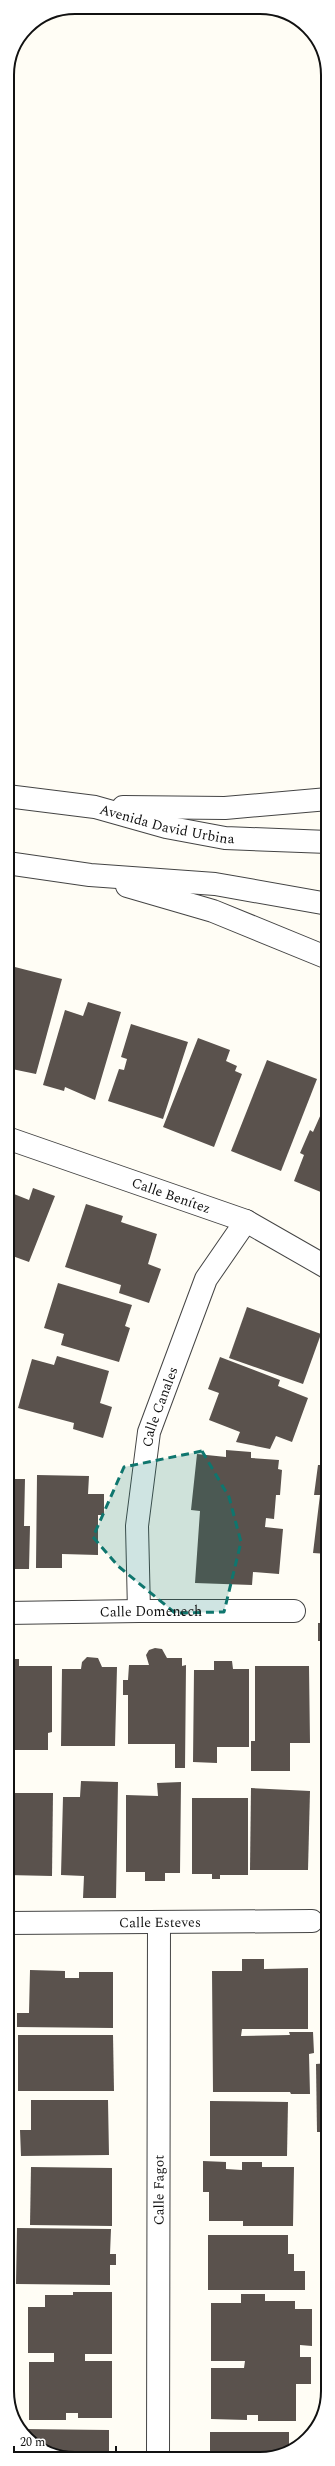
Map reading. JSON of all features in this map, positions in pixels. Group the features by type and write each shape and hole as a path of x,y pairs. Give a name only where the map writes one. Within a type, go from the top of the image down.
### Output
{"street":[{"name":"Avenida David Urbina","path":"14,797 95,807 166,827 225,838 321,842"},
{"path":"95,807 225,808 302,803 321,800"},
{"path":"14,864 90,875 215,884 321,903"},
{"path":"90,875 213,911 321,955"},
{"name":"Calle Benítez","path":"14,1140 246,1221 321,1264"},
{"name":"Calle Canales","path":"139,1611 136,1526 149,1432 206,1279 246,1221"},
{"name":"Calle Domenech","path":"14,1614 139,1611 294,1612"},
{"name":"Calle Esteves","path":"14,1923 312,1921"},
{"name":"Calle Fagot","path":"158,2452 159,1922"}],"highlighted area":[{"path":"202,1451 229,1497 241,1542 224,1612 175,1613 118,1566 93,1537 124,1467"}],"building":[{"path":"14,967 62,979 36,1074 14,1069"},
{"path":"88,1002 121,1012 95,1100 65,1087 64,1091 43,1085 65,1010 83,1016"},
{"path":"131,1024 188,1042 163,1119 108,1101 119,1069 124,1070 127,1059 121,1057"},
{"path":"198,1038 230,1050 226,1061 237,1066 235,1071 242,1074 214,1147 163,1127"},
{"path":"267,1060 317,1079 281,1171 231,1151"},
{"path":"321,1114 321,1192 294,1181 304,1155 300,1153 310,1130 313,1132"},
{"path":"33,1188 55,1196 29,1262 14,1257 14,1194 29,1200"},
{"path":"86,1204 123,1216 121,1222 157,1234 148,1264 161,1269 149,1303 119,1293 121,1285 65,1267"},
{"path":"58,1283 132,1305 125,1326 130,1328 119,1362 61,1345 64,1334 44,1328"},
{"path":"247,1307 321,1334 303,1384 229,1358"},
{"path":"57,1356 109,1371 100,1403 112,1407 103,1438 73,1429 74,1423 18,1408 32,1359 54,1365"},
{"path":"220,1357 280,1380 278,1386 308,1398 292,1442 276,1436 270,1449 236,1442 240,1432 209,1420 219,1393 208,1389"},
{"path":"226,1450 251,1452 251,1458 279,1460 278,1469 282,1470 280,1495 276,1495 274,1519 266,1518 265,1527 283,1529 279,1574 253,1572 252,1585 195,1583 200,1511 191,1510 197,1454 226,1457"},
{"path":"318,1465 321,1465 321,1554 313,1553 320,1495 314,1495"},
{"path":"37,1475 89,1476 88,1494 104,1494 104,1515 98,1515 98,1555 62,1554 62,1568 36,1568"},
{"path":"14,1479 25,1479 24,1526 30,1526 29,1569 14,1569"},
{"path":"318,1623 321,1623 321,1641 318,1641"},
{"path":"155,1648 162,1649 167,1658 182,1658 182,1666 186,1665 185,1768 175,1768 175,1744 128,1744 128,1695 123,1695 123,1680 128,1680 129,1665 149,1665 146,1655 149,1650"},
{"path":"87,1657 98,1658 102,1667 117,1667 115,1746 61,1746 62,1669 81,1669 82,1662"},
{"path":"14,1659 19,1659 19,1666 52,1666 52,1732 48,1733 48,1750 14,1750"},
{"path":"214,1661 232,1661 233,1669 249,1669 249,1747 217,1747 217,1763 193,1762 194,1670 214,1670"},
{"path":"255,1666 309,1666 310,1743 290,1743 290,1771 251,1771 251,1741 255,1741"},
{"path":"81,1781 118,1782 116,1898 83,1898 84,1876 61,1875 63,1797 80,1797"},
{"path":"181,1782 180,1873 165,1873 165,1881 145,1881 145,1872 126,1872 126,1795 158,1796 157,1783"},
{"path":"251,1788 310,1791 308,1870 250,1870"},
{"path":"14,1793 53,1793 52,1876 14,1875"},
{"path":"192,1798 248,1798 248,1875 220,1875 220,1879 212,1879 212,1874 192,1874"},
{"path":"242,1959 264,1959 264,1969 308,1968 308,2029 242,2029 241,2036 290,2035 289,2032 313,2032 314,2053 309,2054 310,2094 291,2094 290,2092 213,2092 212,1971 242,1971"},
{"path":"30,1970 65,1971 65,1978 79,1978 79,1972 113,1972 113,2028 17,2027 17,2013 29,2013"},
{"path":"320,2003 321,2003 321,2036"},
{"path":"18,2035 113,2035 114,2091 18,2091"},
{"path":"316,2064 321,2064 321,2132 317,2132"},
{"path":"31,2100 108,2100 109,2155 21,2156 20,2130 31,2130"},
{"path":"210,2101 288,2102 287,2156 210,2156"},
{"path":"203,2161 226,2162 226,2169 242,2170 242,2162 262,2162 262,2167 294,2167 293,2226 243,2226 243,2221 209,2221 209,2192 203,2192"},
{"path":"31,2167 112,2168 112,2226 30,2225"},
{"path":"17,2228 111,2229 110,2254 116,2254 116,2265 110,2265 110,2285 16,2284"},
{"path":"208,2235 288,2235 288,2254 294,2254 294,2271 305,2271 305,2290 208,2290"},
{"path":"73,2292 112,2292 112,2354 85,2354 85,2361 112,2361 112,2418 78,2418 78,2413 66,2413 66,2420 29,2420 29,2362 54,2362 54,2353 28,2353 28,2307 45,2307 45,2295 73,2295"},
{"path":"241,2294 265,2294 265,2301 295,2301 295,2309 312,2309 312,2346 300,2345 300,2357 311,2357 311,2384 296,2384 296,2421 258,2421 258,2415 247,2415 247,2420 211,2419 211,2368 244,2368 245,2361 211,2361 211,2303 241,2303"},
{"path":"27,2429 109,2430 109,2452 75,2452 63,2451 45,2444"},
{"path":"210,2432 289,2432 289,2445 275,2450 264,2452 210,2452"}]}
